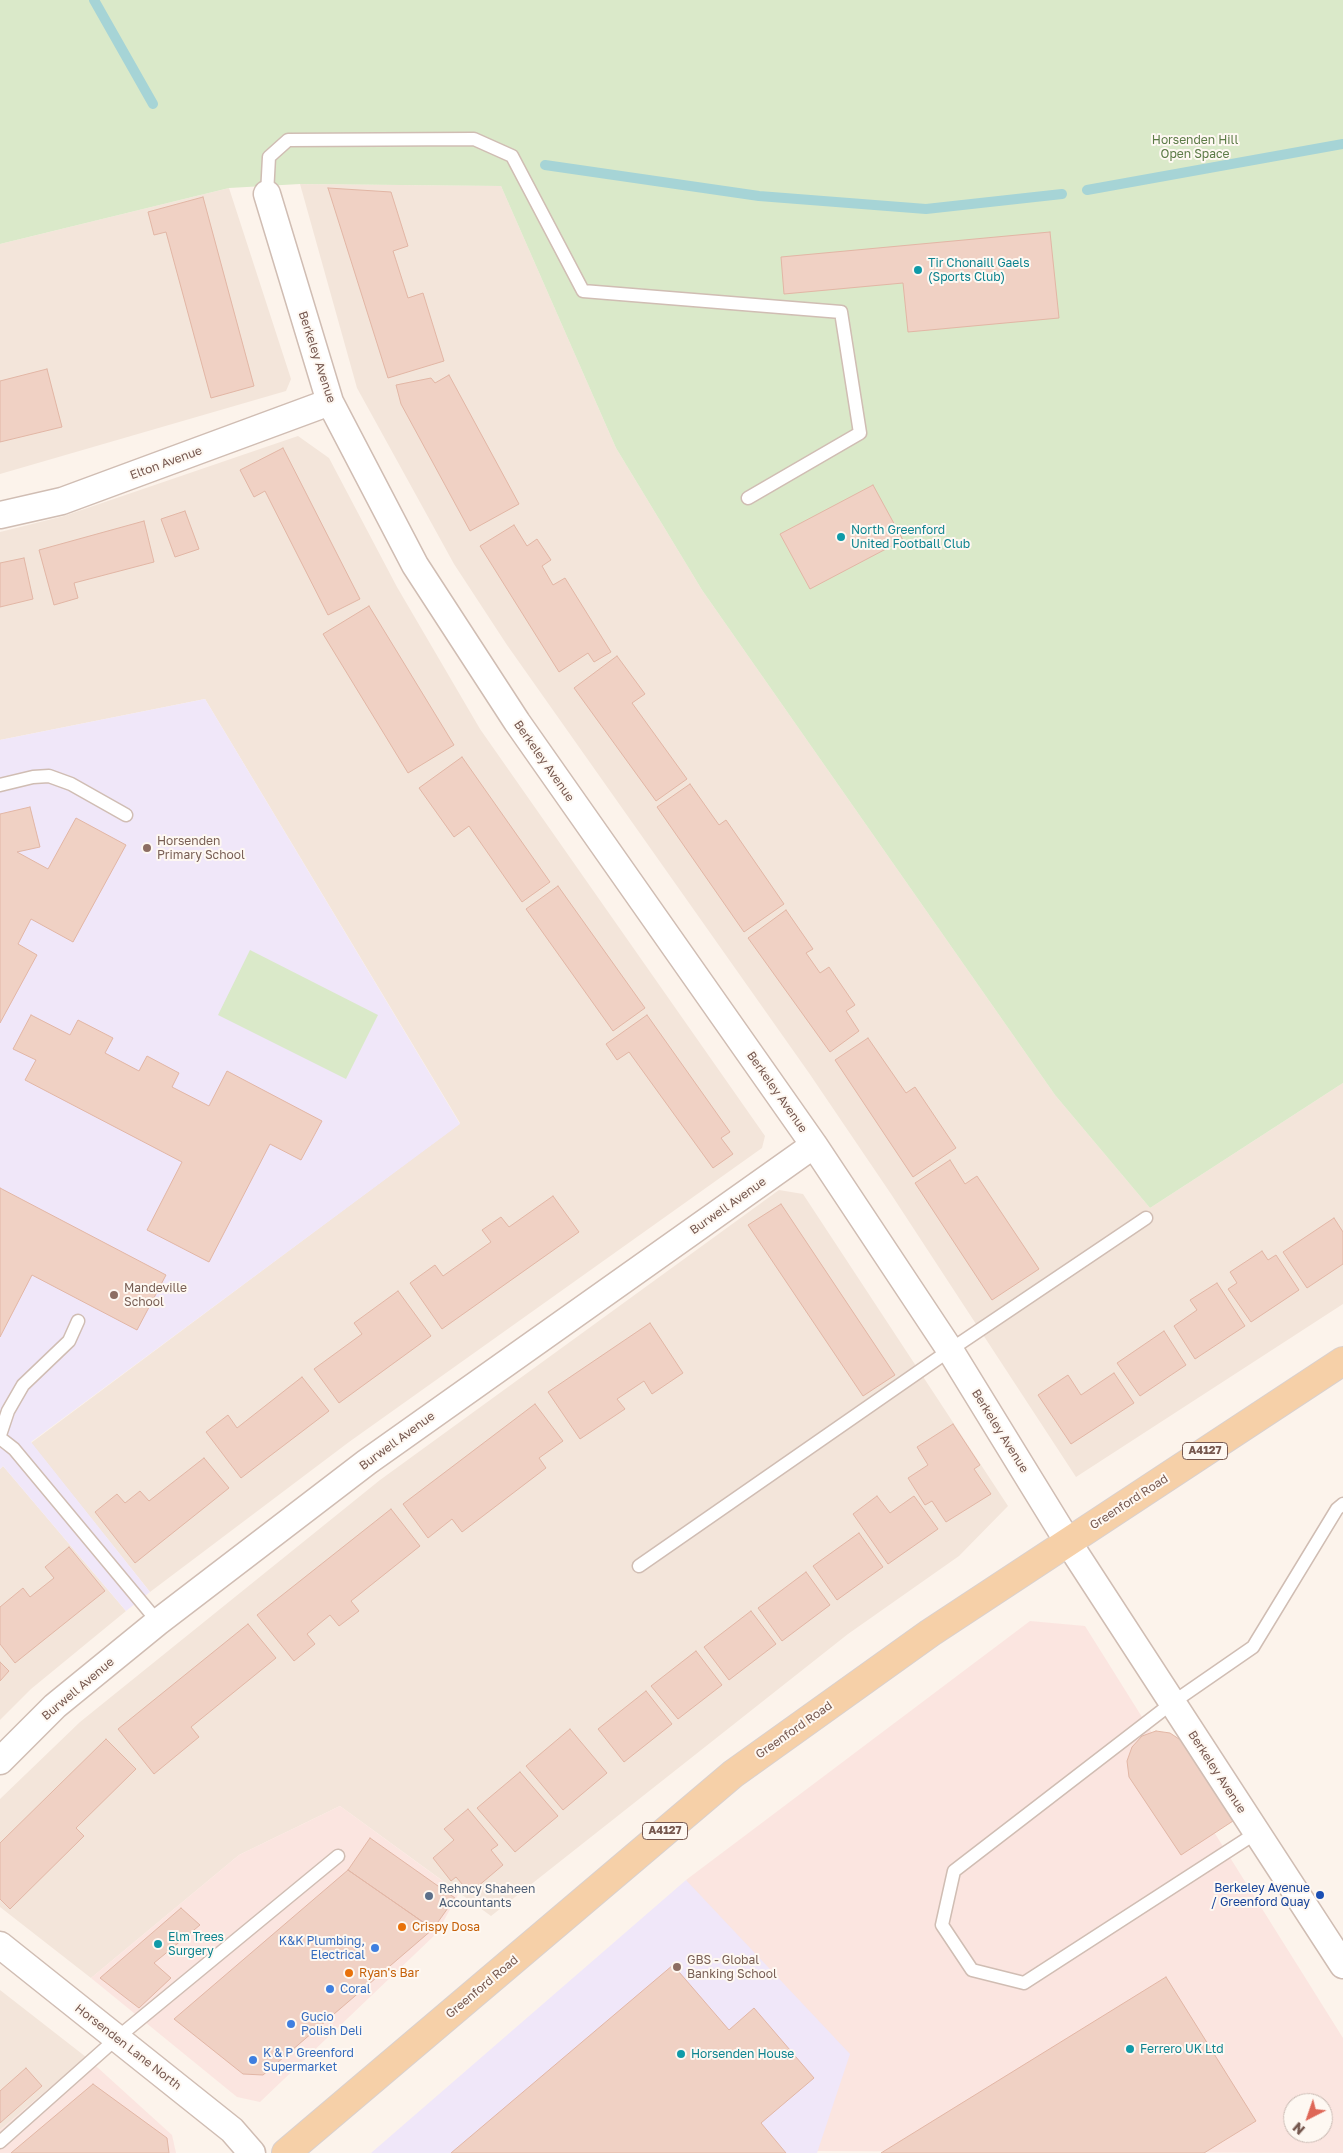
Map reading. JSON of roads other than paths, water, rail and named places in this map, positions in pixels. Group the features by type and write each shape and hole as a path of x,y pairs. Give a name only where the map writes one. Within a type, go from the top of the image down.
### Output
{"main road":[{"name":"Greenford Road","path":"286,2153 733,1774 930,1633 1343,1360"}],"street":[{"name":"Berkeley Avenue","path":"267,194 330,402 415,564 517,722 814,1145 950,1350 1068,1542 1343,1965"},
{"name":"Elton Avenue","path":"0,515 62,502 330,402"},
{"name":"Burwell Avenue","path":"0,1761 55,1706 158,1622 367,1462 814,1145"},
{"name":"Horsenden Lane North","path":"0,1945 232,2130 252,2153"}],"lane":[{"path":"267,194 269,157 288,140 474,139 512,156 583,291 841,312 860,433 748,498"},
{"path":"0,785 33,777 49,776 71,784 126,815"},
{"path":"639,1566 950,1350 1146,1218"},
{"path":"78,1321 69,1340 23,1385 8,1411 0,1436 14,1449 158,1622"},
{"path":"1256,1833 1024,1983 972,1970 942,1925 954,1871 1172,1703 1253,1648 1337,1509 1343,1504"},
{"path":"0,2142 117,2038 338,1856"}],"waterway":[{"path":"94,0 153,104"},
{"path":"1087,190 1343,144"},
{"path":"545,165 759,196 926,209 1062,194"}],"place":[{"name":"Tir Chonaill Gaels (Sports Club)","path":"918,270"},
{"name":"North Greenford United Football Club","path":"841,537"},
{"name":"Horsenden Primary School","path":"147,848"},
{"name":"Mandeville School","path":"114,1295"},
{"name":"Berkeley Avenue / Greenford Quay","path":"1320,1895"},
{"name":"Rehncy Shaheen Accountants","path":"429,1896"},
{"name":"Crispy Dosa","path":"402,1927"},
{"name":"Elm Trees Surgery","path":"158,1944"},
{"name":"K&K Plumbing, Electrical","path":"375,1948"},
{"name":"GBS - Global Banking School","path":"677,1967"},
{"name":"Ryan's Bar","path":"349,1973"},
{"name":"Coral","path":"330,1989"},
{"name":"Gucio Polish Deli","path":"291,2024"},
{"name":"Ferrero UK Ltd","path":"1130,2049"},
{"name":"Horsenden House","path":"681,2054"},
{"name":"K & P Greenford Supermarket","path":"253,2060"}],"park label":[{"name":"Horsenden Hill Open Space","path":"1195,147"}]}
